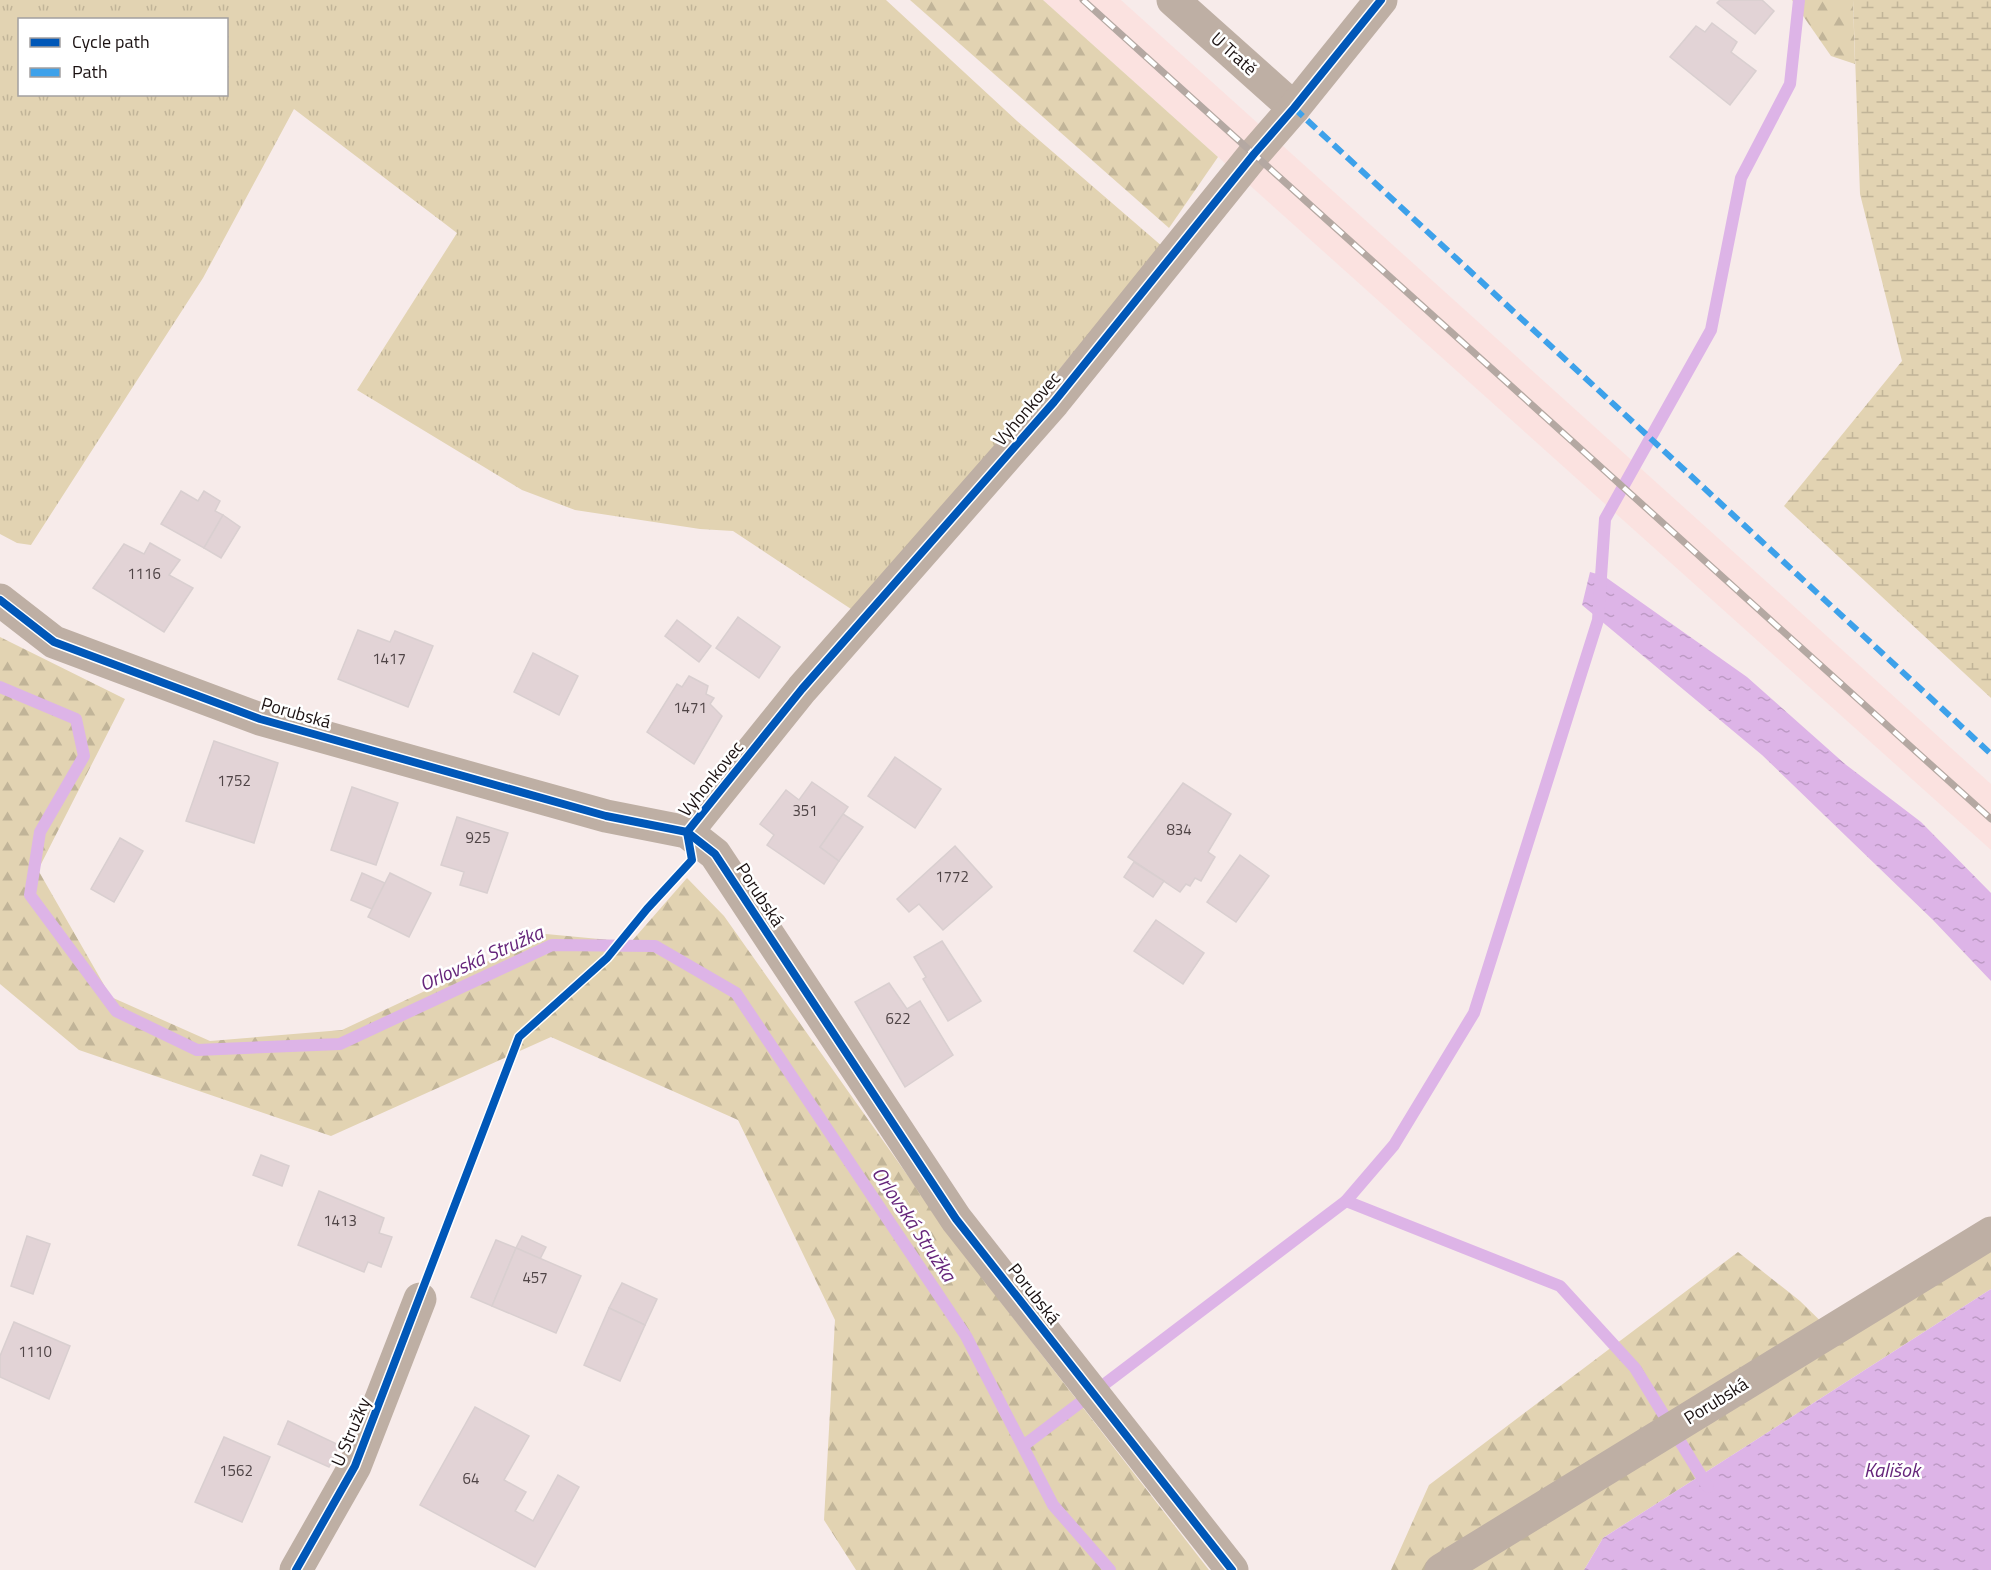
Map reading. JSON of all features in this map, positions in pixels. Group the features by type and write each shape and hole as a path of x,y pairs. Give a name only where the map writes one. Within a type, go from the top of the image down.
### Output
{"street":[{"name":"U Tratě","path":"1173,0 1294,108"},
{"name":"Vyhonkovec","path":"687,832 802,689 1054,402 1254,153 1294,108 1382,0"},
{"name":"Porubská","path":"0,600 54,642 260,719 606,816 687,832 715,854 956,1219 1232,1570"},
{"name":"Porubská","path":"1441,1570 1991,1233"},
{"name":"U Stružky","path":"296,1570 355,1466 420,1299"}],"path":[{"path":"420,1299 475,1148 519,1037 608,958 647,909"}],"shaded area":[{"path":"1043,0 1121,0 1991,784 1991,850"}],"green space":[{"path":"0,0 886,0 1017,121 1163,247 935,516 851,609 733,531 700,529 575,510 522,490 357,390 457,233 294,109 203,278 31,545 17,543 0,534"},
{"path":"910,0 1043,0 1218,157 1169,228"},
{"path":"1792,0 1853,0 1855,64 1831,56"},
{"path":"1853,0 1991,0 1991,698 1784,506 1902,361 1860,194"},
{"path":"0,637 125,699 38,870 111,997 210,1041 342,1030 546,934 631,942 687,878 724,916 959,1248 1209,1570 856,1570 824,1520 835,1320 738,1120 551,1037 331,1136 79,1050 0,984"},
{"path":"1991,1250 1991,1289 1603,1538 1584,1570 1391,1570 1429,1485 1738,1252 1800,1301 1842,1342"}],"water":[{"path":"1590,572 1604,576 1747,677 1845,764 1921,822 1991,893 1991,981 1933,920 1762,755 1582,605"},
{"name":"Kališok","path":"1991,1289 1991,1570 1584,1570 1603,1538"}],"building":[{"path":"1720,0 1762,0 1774,11 1755,34 1717,3"},
{"path":"1712,23 1737,42 1731,52 1756,71 1730,105 1670,57 1696,26 1705,32"},
{"path":"181,491 198,501 204,491 220,501 215,511 223,515 204,548 161,524"},
{"path":"223,515 240,527 221,558 204,548"},
{"path":"150,543 180,560 169,575 193,588 164,632 93,588 124,544 144,554"},
{"path":"738,617 780,647 759,678 716,648"},
{"path":"677,620 711,646 699,662 665,636"},
{"path":"358,630 390,642 395,631 433,646 408,707 338,679"},
{"path":"533,653 578,676 559,715 514,692"},
{"path":"689,676 708,686 706,694 714,698 710,704 722,716 694,764 647,732 677,684 682,687"},
{"path":"214,741 278,763 254,843 186,821"},
{"path":"895,757 941,789 915,828 868,796"},
{"path":"812,782 848,807 820,847 839,861 824,884 767,845 774,835 760,824 786,790 799,800"},
{"path":"1183,783 1231,814 1208,852 1215,857 1201,881 1195,878 1190,886 1186,884 1180,892 1128,857"},
{"path":"352,787 398,803 376,865 331,850"},
{"path":"843,814 863,827 839,861 820,847"},
{"path":"457,817 508,833 487,893 460,885 464,872 441,865"},
{"path":"120,838 143,851 114,902 91,889"},
{"path":"955,846 992,887 943,930 919,904 909,912 897,899"},
{"path":"1240,855 1269,876 1236,922 1207,902"},
{"path":"1134,862 1164,881 1153,897 1124,877"},
{"path":"362,873 385,883 372,909 351,900"},
{"path":"390,873 431,893 409,937 368,917"},
{"path":"1156,920 1204,953 1183,984 1134,951"},
{"path":"942,941 981,1001 948,1021 923,979 926,977 914,957"},
{"path":"889,983 907,1009 920,1001 953,1055 905,1087 855,1002"},
{"path":"261,1155 289,1166 282,1186 253,1175"},
{"path":"319,1191 384,1218 379,1233 392,1237 381,1267 368,1262 364,1272 298,1245"},
{"path":"27,1236 50,1244 33,1294 11,1286"},
{"path":"522,1236 546,1247 540,1259 516,1248"},
{"path":"496,1240 516,1248 492,1306 471,1297"},
{"path":"516,1248 581,1276 556,1333 492,1306"},
{"path":"622,1283 657,1299 645,1325 609,1308"},
{"path":"609,1308 645,1325 620,1381 584,1365"},
{"path":"14,1322 70,1346 49,1399 0,1377 0,1356"},
{"path":"475,1407 529,1436 504,1480 526,1492 515,1511 533,1521 558,1475 579,1487 535,1567 420,1505"},
{"path":"288,1421 339,1445 329,1467 278,1444"},
{"path":"224,1437 270,1457 242,1522 195,1502"}],"waterway":[{"path":"1708,1487 1635,1368 1560,1286 1346,1201 1394,1145 1474,1013 1598,620 1605,519 1711,330 1741,178 1790,84 1799,0"},
{"name":"Orlovská Stružka","path":"0,687 76,719 84,756 40,832 30,895 116,1011 197,1050 340,1044 552,945 655,946 736,993 966,1336 1053,1505 1110,1570"},
{"path":"1023,1446 1346,1201"}],"railway":[{"path":"1083,0 1991,819"}],"marked path":[{"path":"1294,108 1991,754"}],"cycle path":[{"path":"296,1570 355,1466 519,1037 607,958 647,909 692,860 687,832 802,689 1054,402 1381,0"},
{"path":"0,600 54,642 260,719 606,816 687,832 715,854 956,1219 1232,1570"}]}
